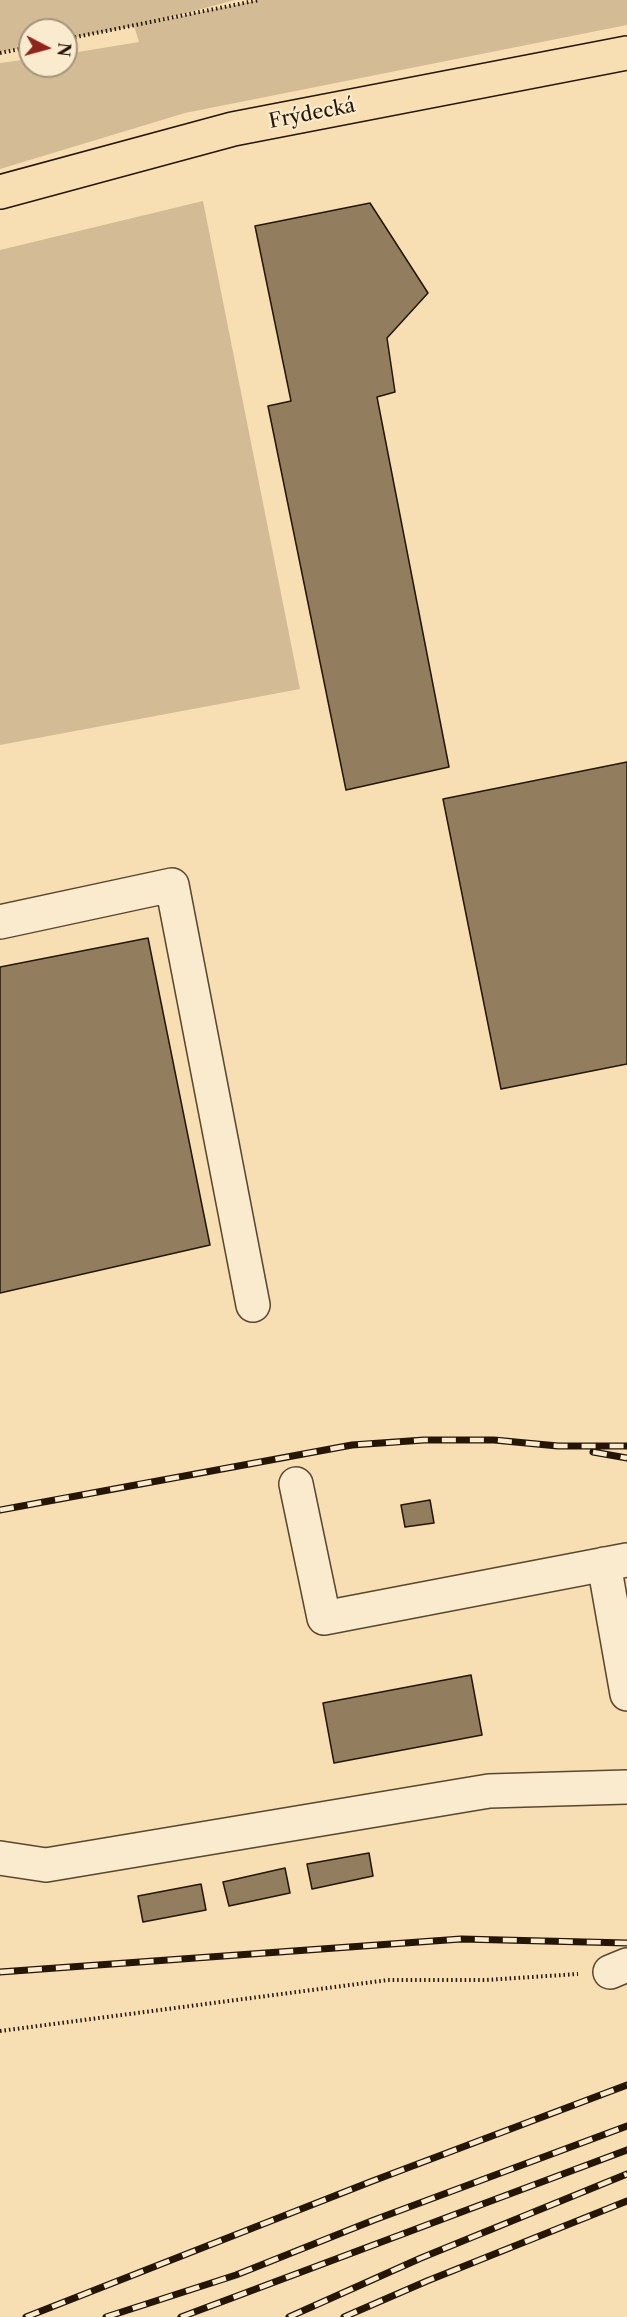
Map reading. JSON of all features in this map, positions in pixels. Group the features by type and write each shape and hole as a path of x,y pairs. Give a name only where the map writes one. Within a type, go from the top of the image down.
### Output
{"main road":[{"name":"Frýdecká","path":"0,192 233,129 627,53"}],"lane":[{"path":"0,922 172,885 253,1305"},
{"path":"296,1484 324,1618 615,1562 627,1694"},
{"path":"0,1858 46,1865 489,1791 627,1787"}],"path":[{"path":"78,37 259,0"},
{"path":"0,53 18,49"},
{"path":"0,2031 388,1980 486,1980 619,1968"}],"shaded area":[{"path":"0,0 235,0 153,22 259,0 627,0 627,25 185,113 0,169 0,63 18,61 18,78 78,78 78,52 139,42 134,26 78,37 78,18 18,18 18,48 0,52"},
{"path":"203,201 300,689 0,745 0,250"}],"building":[{"path":"370,203 428,293 387,338 395,392 377,397 449,767 346,790 268,406 291,401 255,226"},
{"path":"627,762 627,1064 501,1089 443,799"},
{"path":"148,938 210,1245 0,1293 0,967"},
{"path":"430,1500 434,1523 405,1527 401,1505"},
{"path":"471,1675 482,1735 334,1763 323,1703"},
{"path":"369,1853 373,1876 312,1889 307,1864"},
{"path":"285,1868 290,1893 229,1906 223,1882"},
{"path":"201,1884 206,1910 143,1922 138,1896"}],"railway":[{"path":"0,1510 352,1445 424,1440 494,1440 558,1446 627,1446"},
{"path":"593,1452 627,1458"},
{"path":"0,1972 461,1939 627,1943"},
{"path":"26,2317 370,2182 627,2085"},
{"path":"106,2317 236,2275 374,2220 627,2126"},
{"path":"181,2317 627,2150"},
{"path":"289,2317 421,2258 627,2174"},
{"path":"344,2317 427,2281 627,2201"}]}
